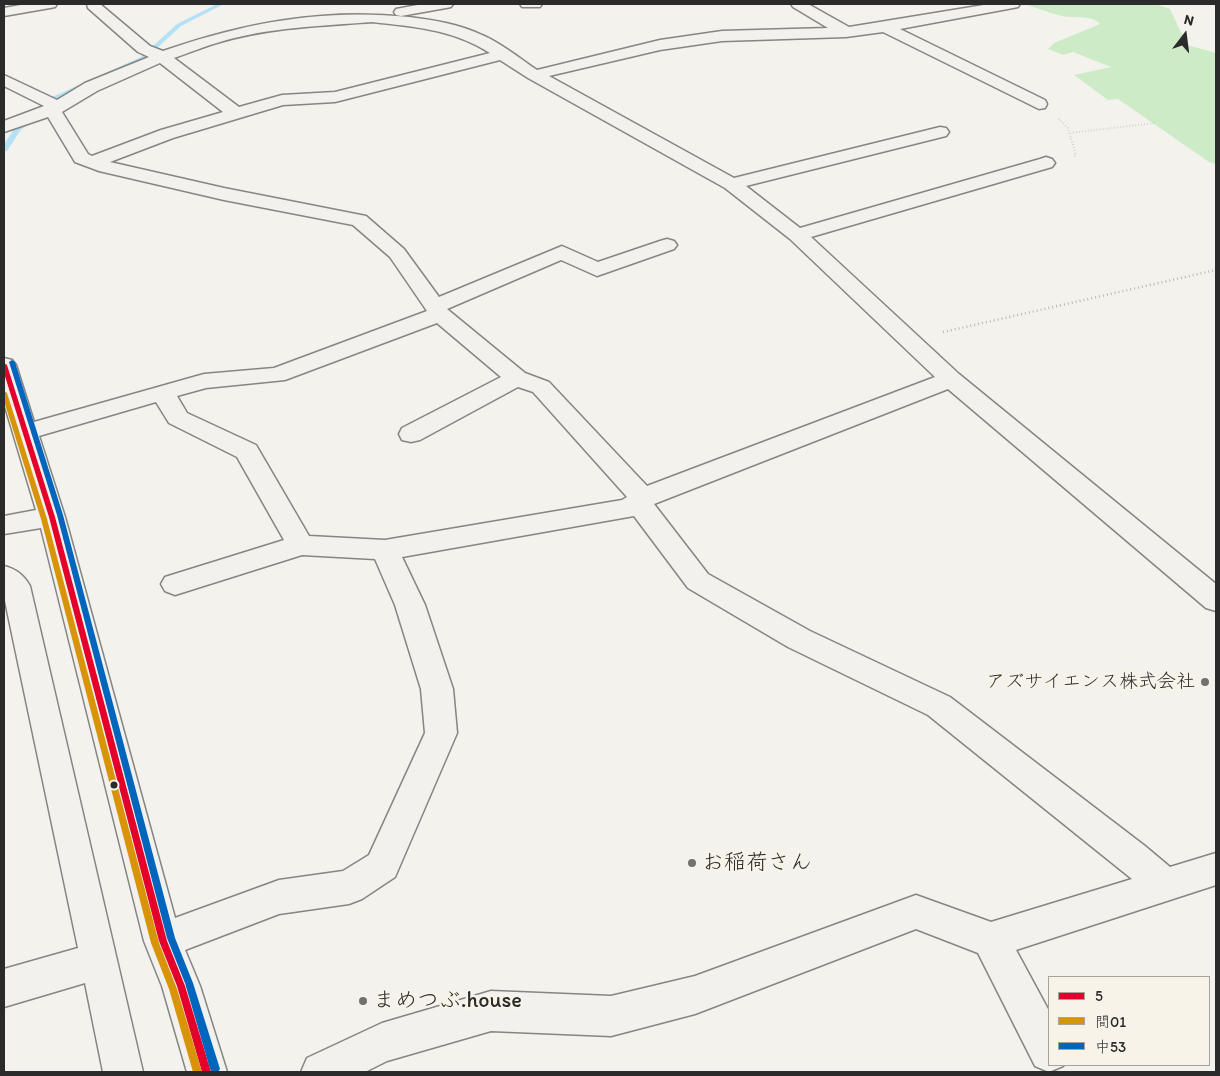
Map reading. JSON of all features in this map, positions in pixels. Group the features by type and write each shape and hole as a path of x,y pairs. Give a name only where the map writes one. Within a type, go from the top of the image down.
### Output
{"street":[{"path":"4,12 50,4"},
{"path":"11,124 52,110 91,87 162,57 216,38 295,23 372,18 446,4"},
{"path":"527,4 535,4"},
{"path":"798,4 846,32"},
{"path":"534,75 660,46 722,36 846,32 886,27 1013,4"},
{"path":"93,5 144,49 162,57 235,113"},
{"path":"372,18 437,25 476,38 534,75 732,184 797,235 951,379 1216,600"},
{"path":"886,27 1039,104"},
{"path":"93,162 167,134 282,100 335,97 502,55"},
{"path":"4,80 52,104 52,110 81,158 106,167 224,194 359,220 397,253 437,310 517,378 541,387 641,500 698,581 799,639 939,706 1133,857 1165,886"},
{"path":"732,184 940,132"},
{"path":"797,235 1046,163"},
{"path":"26,432 204,381 277,375 437,310 562,252 597,270 667,245"},
{"path":"4,365 52,516 163,941 181,986 208,1072"},
{"path":"411,434 517,378"},
{"path":"175,584 301,545 385,550 630,508 641,500 951,379"},
{"path":"162,392 178,418 247,451 301,545"},
{"path":"4,525 52,516"},
{"path":"163,941 279,897 349,887 382,866 441,733 437,689 410,605 385,550"},
{"path":"4,576 16,586 123,1072"},
{"path":"321,1072 382,1043 491,1011 611,1016 695,994 916,912 991,940 1216,869"},
{"path":"991,940 1048,1050"},
{"path":"4,988 99,960"}],"path":[{"path":"1039,104 1060,119 1070,133 1076,155"},
{"path":"1070,133 1155,123"},
{"path":"908,339 1216,270"}],"green space":[{"path":"1024,4 1156,4 1170,9 1187,45 1216,53 1216,164 1209,162 1118,99 1108,100 1074,75 1111,67 1073,52 1063,55 1048,49 1054,43 1100,24 1092,19 1062,16"}],"waterway":[{"path":"17,130 52,99 143,58 179,25 221,4"},
{"path":"4,123 17,130"},
{"path":"4,149 17,130"}],"transit line":[{"name":"中53","path":"12,362 60,515 171,938 189,983 215,1069"},
{"name":"5","path":"4,365 52,517 163,941 181,986 207,1072"},
{"name":"間01","path":"4,393 44,519 155,943 173,989 198,1072"}],"place":[{"name":"アズサイエンス株式会社","path":"1205,682"},
{"name":"お稲荷さん","path":"692,863"},
{"name":"まめつぶ.house","path":"363,1001"}]}
